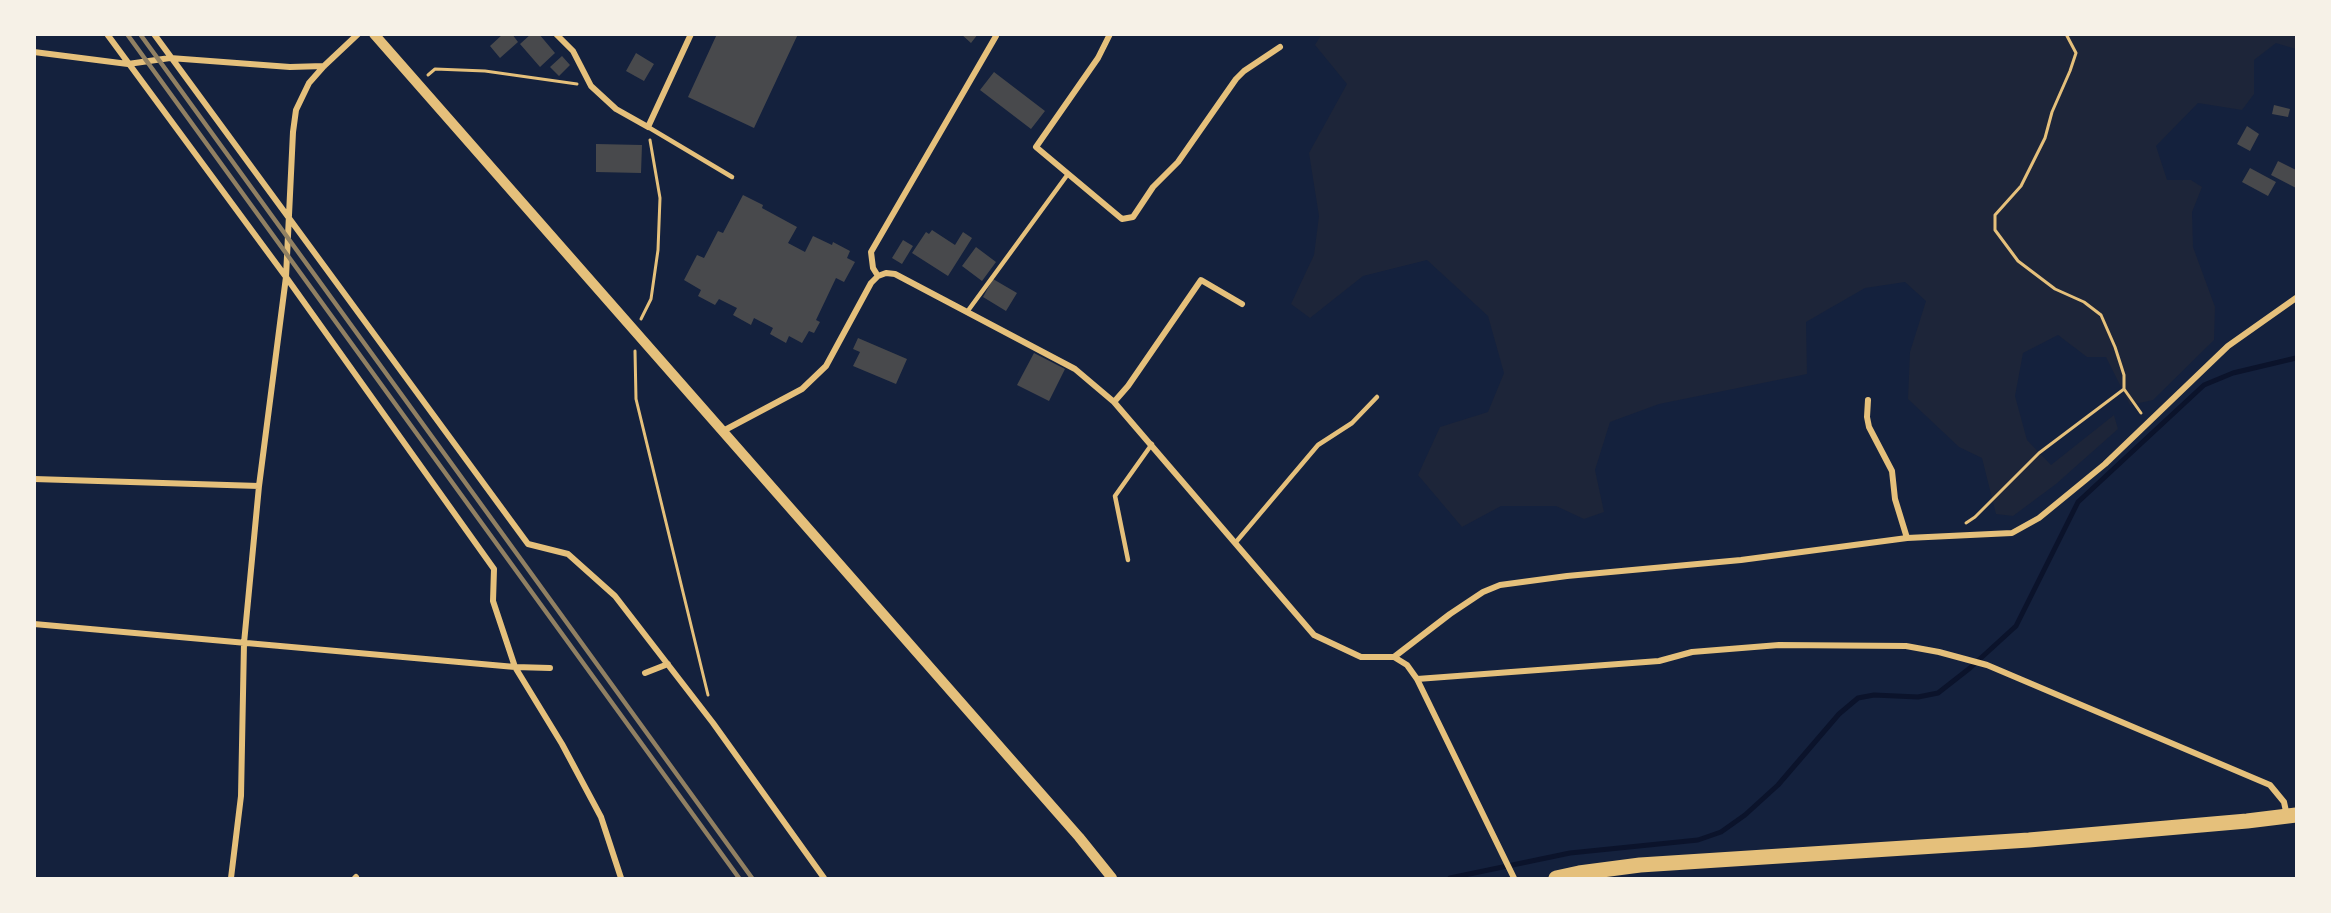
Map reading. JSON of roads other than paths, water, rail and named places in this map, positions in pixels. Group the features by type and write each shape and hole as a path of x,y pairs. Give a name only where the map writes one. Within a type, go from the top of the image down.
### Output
{"main road":[{"path":"1556,879 1579,873 1640,866 2030,840 2292,816"}],"street":[{"path":"107,34 286,277 494,569 493,601 515,667 562,744 601,817 621,879"},
{"path":"154,34 528,544 568,554 615,596 712,723 824,879"},
{"path":"231,879 241,796 244,643 259,486 286,277 296,110 309,83 358,34"},
{"path":"374,34 1078,837 1112,879"},
{"path":"556,34 573,51 591,86 616,109 648,127 691,34"},
{"path":"1110,34 1098,58 1036,147 1122,219 1133,217 1154,187 1178,162 1236,79 1280,47"},
{"path":"878,276 873,268 871,252 996,36"},
{"path":"34,52 128,64 170,58 290,67 324,66"},
{"path":"723,431 802,389 826,366 857,307 871,283 878,276 895,274 1075,369 1114,402 1152,444 1314,634 1361,657 1394,657 1407,665 1417,679 1514,879"},
{"path":"1114,402 1128,386 1201,280 1242,304"},
{"path":"1394,657 1482,592 1500,585 1741,560 1907,538 2012,533 2039,518 2105,464 2228,345 2296,298"},
{"path":"1868,400 1869,427 1892,471 1895,499 1907,538"},
{"path":"34,479 259,486"},
{"path":"34,624 515,667 550,668"},
{"path":"1417,679 1659,661 1692,652 1779,645 1906,646 1940,652 1987,665 2270,785 2292,816"},
{"path":"645,673 668,664"}],"lane":[{"path":"648,127 732,177"},
{"path":"967,312 1068,174"},
{"path":"1236,542 1313,450 1352,423 1377,397"},
{"path":"1128,560 1115,496 1152,444"}],"waterway":[{"path":"1450,878 1570,853 1698,840 1721,832 1745,815 1778,785 1839,714 1858,698 1874,695 1918,697 1938,693 1970,668 2016,626 2078,502 2204,385 2233,373 2296,358"}],"railway":[{"path":"127,34 739,878"},
{"path":"140,34 752,878"}]}
